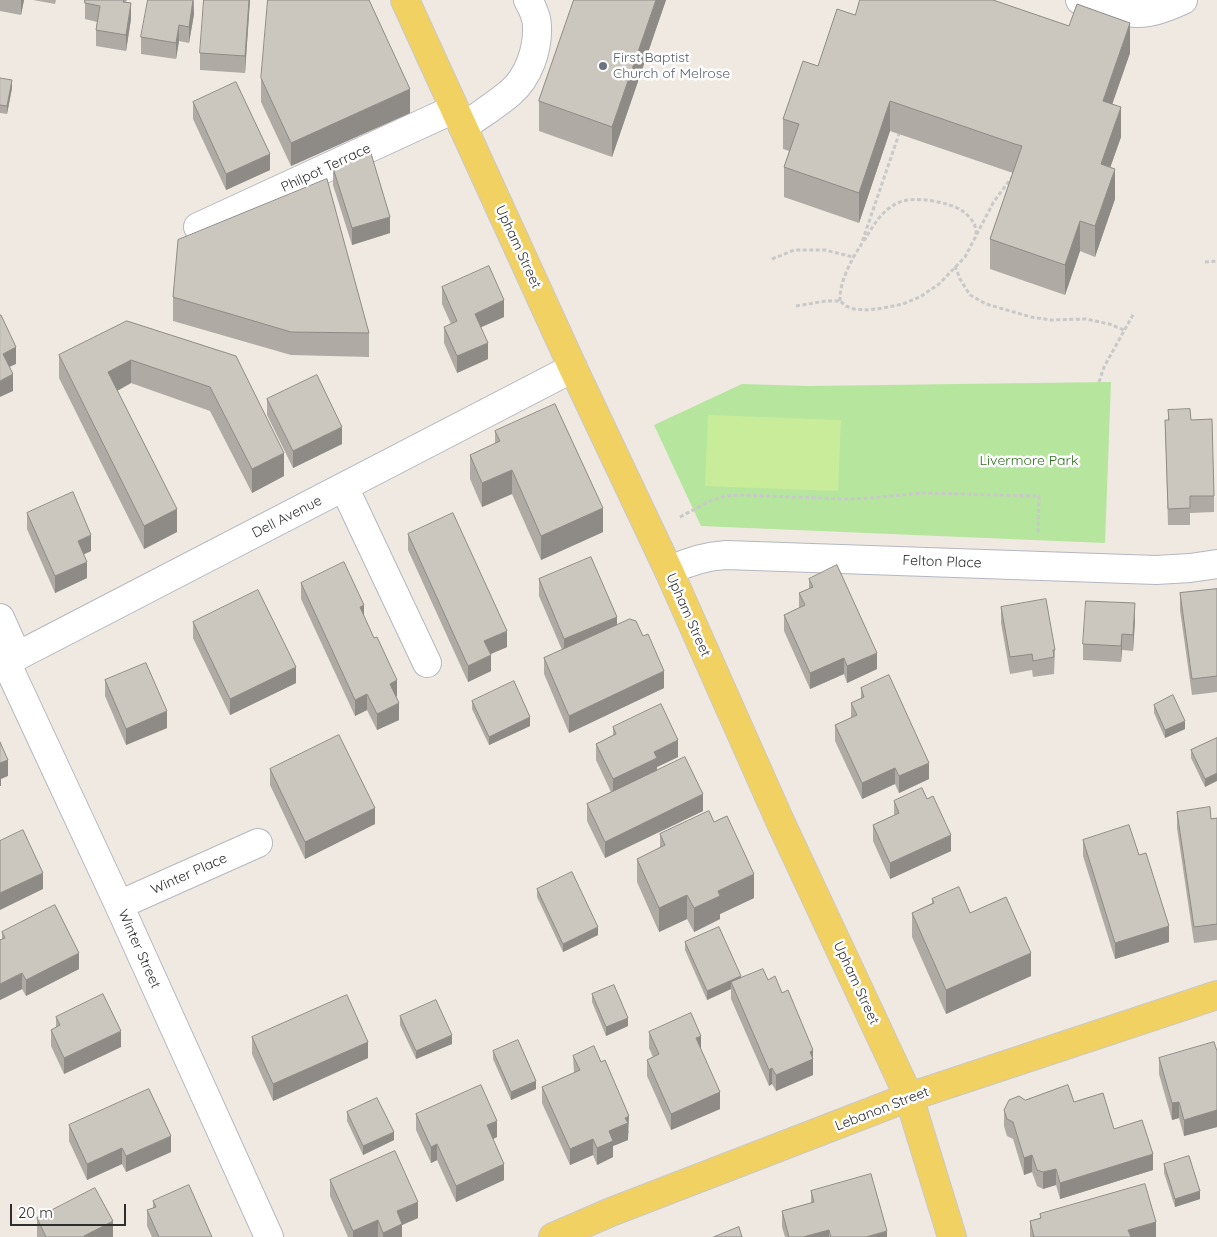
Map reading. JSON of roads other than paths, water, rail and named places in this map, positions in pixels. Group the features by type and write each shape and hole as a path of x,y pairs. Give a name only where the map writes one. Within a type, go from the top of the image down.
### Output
{"main road":[{"name":"Upham Street","path":"405,0 668,571 780,821 909,1097 952,1237"},
{"name":"Lebanon Street","path":"553,1237 611,1212 909,1097 1217,995"}],"street":[{"name":"Philpot Terrace","path":"198,227 458,118 511,92 519,83 533,59 536,43 536,19 528,0"},
{"path":"1080,0 1129,13 1148,12 1166,8 1183,0"},
{"name":"Dell Avenue","path":"8,661 573,368"},
{"path":"344,487 427,663"},
{"name":"Felton Place","path":"668,571 694,560 726,555 1156,570 1217,564"},
{"name":"Winter Street","path":"0,618 8,661 269,1237"},
{"name":"Winter Place","path":"119,905 258,843"}],"place":[{"name":"First Baptist Church of Melrose","path":"603,66"}],"park label":[{"name":"Livermore Park","path":"1029,461"}]}
